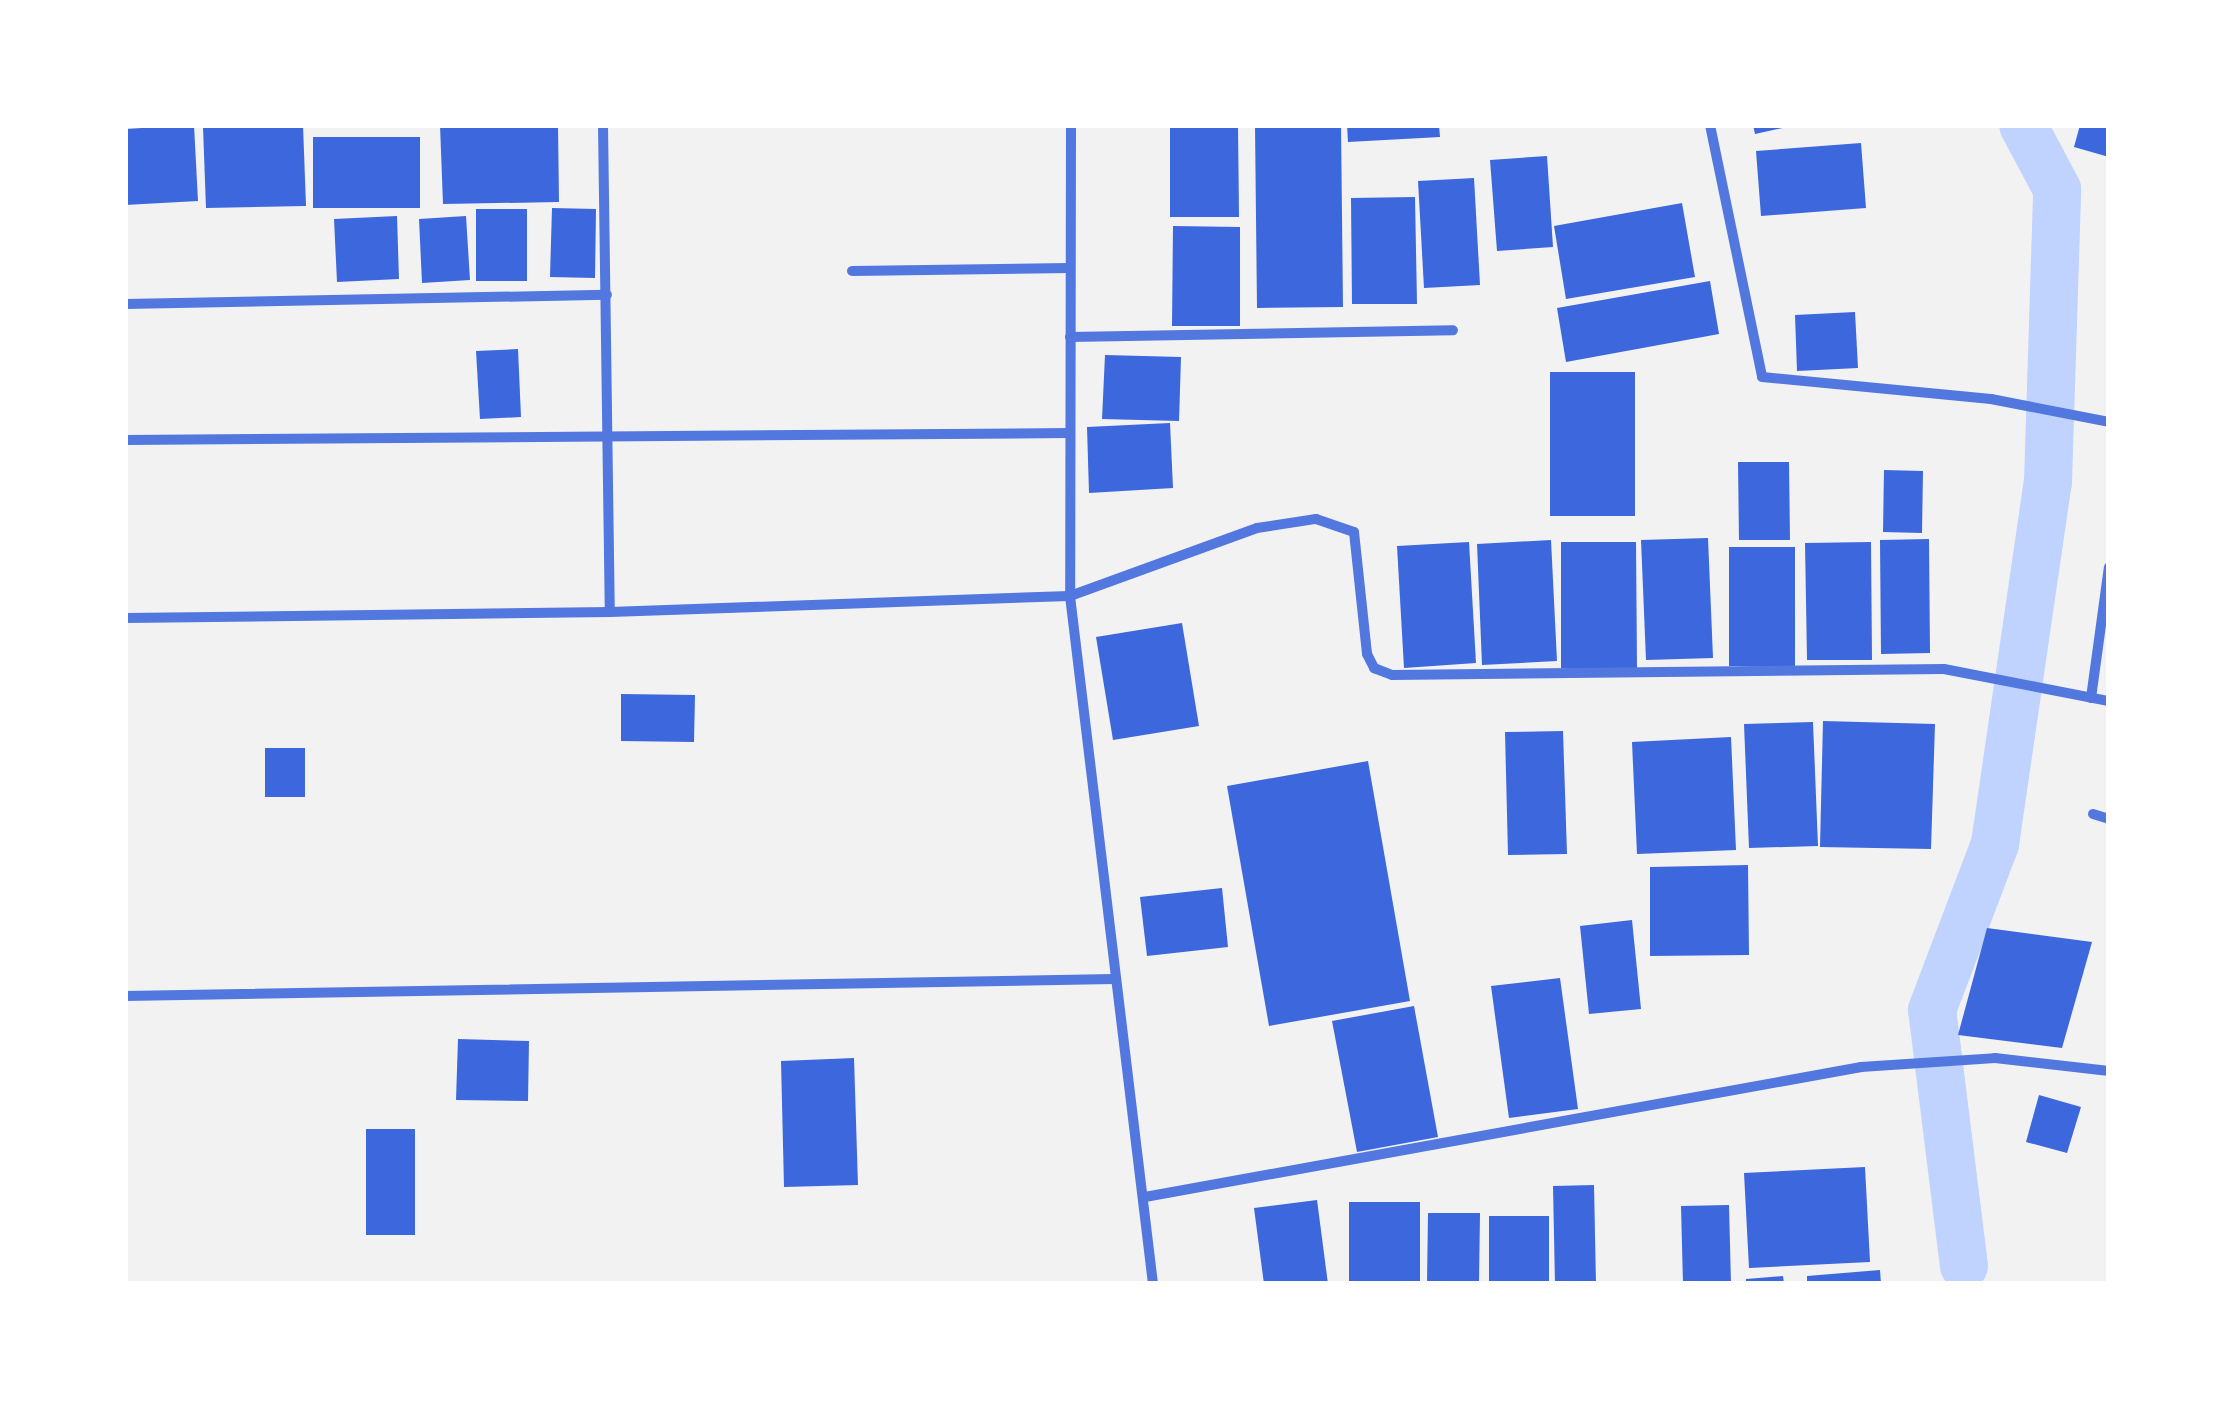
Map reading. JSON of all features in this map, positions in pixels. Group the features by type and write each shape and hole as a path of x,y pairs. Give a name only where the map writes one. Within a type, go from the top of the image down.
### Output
{"street":[{"path":"603,125 610,612"},
{"path":"1071,125 1070,596 1154,1284"},
{"path":"1710,125 1762,377 1991,399 2109,422"},
{"path":"852,272 1070,268"},
{"path":"125,304 607,295"},
{"path":"1070,337 1453,330"},
{"path":"125,440 1070,433"},
{"path":"125,618 610,612 1070,596 1257,528 1316,519 1354,532 1367,654 1374,668 1392,675 1944,669 2109,701"},
{"path":"2091,698 2109,567"},
{"path":"2092,814 2109,818"},
{"path":"125,996 1114,979"},
{"path":"1146,1197 1861,1067 1995,1058 2109,1071"}],"building":[{"path":"194,125 198,201 125,205 125,129"},
{"path":"303,125 306,206 206,208 203,127"},
{"path":"440,125 558,125 559,202 443,204"},
{"path":"1170,125 1238,125 1239,217 1170,217"},
{"path":"1255,125 1341,125 1343,307 1257,308"},
{"path":"1347,125 1439,125 1440,137 1348,142"},
{"path":"1753,125 1787,125 1787,127 1755,134"},
{"path":"2080,125 2109,125 2109,157 2074,147"},
{"path":"313,137 420,137 420,208 313,208"},
{"path":"1861,143 1866,208 1761,216 1756,151"},
{"path":"1547,156 1553,247 1497,251 1490,160"},
{"path":"1474,178 1480,285 1424,288 1418,181"},
{"path":"1415,197 1417,304 1352,304 1351,198"},
{"path":"1682,203 1695,277 1566,299 1554,226"},
{"path":"552,208 596,209 595,278 550,277"},
{"path":"476,209 527,209 527,281 476,281"},
{"path":"397,216 399,279 337,282 334,219"},
{"path":"466,216 470,280 422,283 419,219"},
{"path":"1173,226 1240,227 1240,326 1172,326"},
{"path":"1710,281 1719,334 1566,362 1557,308"},
{"path":"1855,312 1858,368 1797,371 1795,315"},
{"path":"518,349 521,417 480,419 476,351"},
{"path":"1105,355 1181,357 1179,421 1102,419"},
{"path":"1550,372 1635,372 1635,516 1550,516"},
{"path":"1170,423 1173,488 1089,493 1087,427"},
{"path":"1738,462 1789,462 1790,540 1739,540"},
{"path":"1884,470 1923,471 1922,533 1883,532"},
{"path":"1708,538 1713,658 1646,660 1641,540"},
{"path":"1929,539 1930,653 1881,654 1880,540"},
{"path":"1551,540 1557,661 1482,665 1477,544"},
{"path":"1469,542 1476,663 1404,668 1397,546"},
{"path":"1561,542 1636,542 1637,668 1561,668"},
{"path":"1871,542 1872,660 1807,660 1805,543"},
{"path":"1729,547 1795,547 1795,666 1729,666"},
{"path":"1182,623 1199,726 1113,740 1096,637"},
{"path":"621,694 695,695 694,742 621,741"},
{"path":"1823,721 1935,724 1931,849 1820,847"},
{"path":"1813,722 1818,846 1749,848 1744,724"},
{"path":"1563,731 1567,854 1508,855 1505,732"},
{"path":"1731,737 1736,850 1637,854 1632,742"},
{"path":"265,748 305,748 305,797 265,797"},
{"path":"1368,761 1410,1001 1269,1026 1227,786"},
{"path":"1748,865 1749,955 1650,956 1650,867"},
{"path":"1222,888 1228,947 1147,956 1140,897"},
{"path":"1632,920 1641,1009 1589,1014 1580,926"},
{"path":"1987,928 2092,942 2062,1048 1958,1035"},
{"path":"1560,978 1578,1109 1509,1118 1491,986"},
{"path":"1414,1006 1438,1137 1357,1152 1332,1021"},
{"path":"458,1039 529,1041 528,1101 456,1100"},
{"path":"854,1058 858,1185 784,1187 781,1061"},
{"path":"2039,1095 2081,1107 2067,1153 2026,1142"},
{"path":"366,1129 415,1129 415,1235 366,1235"},
{"path":"1865,1167 1870,1262 1749,1268 1744,1173"},
{"path":"1594,1185 1596,1284 1555,1284 1553,1186"},
{"path":"1317,1200 1328,1284 1264,1284 1254,1208"},
{"path":"1349,1202 1420,1202 1420,1284 1349,1284"},
{"path":"1729,1205 1731,1284 1683,1284 1681,1206"},
{"path":"1428,1213 1480,1213 1479,1284 1427,1284"},
{"path":"1489,1216 1549,1216 1549,1284 1489,1284"},
{"path":"1880,1270 1881,1284 1807,1284 1807,1276"},
{"path":"1783,1276 1784,1284 1746,1284 1746,1279"}],"waterway":[{"path":"1964,1266 1932,1010 1995,844 2048,482 2057,189 2023,125"}]}
